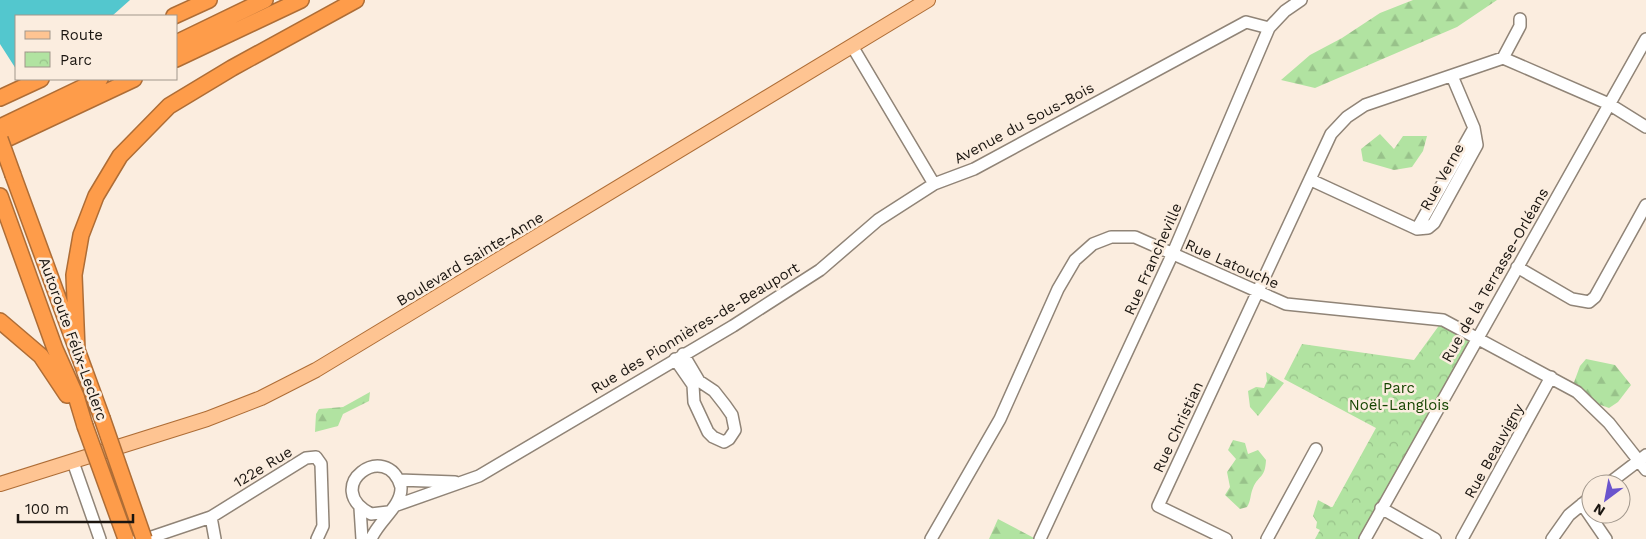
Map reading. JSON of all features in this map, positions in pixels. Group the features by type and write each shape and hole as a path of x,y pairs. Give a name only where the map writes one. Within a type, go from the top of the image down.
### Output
{"highway":[{"path":"176,15 209,0"},
{"path":"178,42 265,0"},
{"path":"178,58 301,0"},
{"path":"77,350 74,275 81,235 96,196 120,156 169,106 232,68 356,0"},
{"path":"0,98 39,80"},
{"path":"0,126 98,80"},
{"path":"0,140 132,80"},
{"name":"Autoroute Félix-Leclerc","path":"0,140 145,539"},
{"path":"0,196 55,349 76,396 85,426"},
{"path":"0,321 40,356 64,389 85,426"},
{"name":"Autoroute Félix-Leclerc","path":"85,426 126,539"}],"main road":[{"name":"Boulevard Sainte-Anne","path":"0,484 235,409 316,370 928,0"}],"street":[{"name":"Rue Francheville","path":"1041,538 1173,253 1269,28 1285,11 1301,0"},
{"path":"1257,291 1311,180 1331,134 1347,117 1365,105 1503,58 1520,26 1520,19"},
{"name":"Avenue du Sous-Bois","path":"934,184 974,169 1246,22 1269,28"},
{"name":"Rue de la Terrasse-Orléans","path":"1365,539 1477,336 1646,40"},
{"path":"852,46 934,184"},
{"path":"1503,58 1609,104 1646,127"},
{"name":"Rue Verne","path":"1311,180 1418,229 1428,228 1434,223 1477,144 1474,128 1452,76"},
{"name":"Rue des Pionnières-de-Beauport","path":"360,508 371,514 392,509 479,476 679,356 733,326 820,270 878,220 934,184"},
{"path":"1517,267 1572,299 1589,302 1595,297 1646,205"},
{"name":"Rue Latouche","path":"931,539 1000,419 1058,289 1075,260 1094,244 1111,237 1135,237 1286,304 1443,320 1477,336 1577,392 1592,404 1644,462"},
{"name":"Rue Christian","path":"1226,539 1158,506 1257,291"},
{"path":"679,356 699,381 714,392 732,416 735,430 729,439 724,442 708,432 694,402 693,385 679,356"},
{"name":"Rue Beauvigny","path":"1462,539 1551,378"},
{"path":"1266,539 1316,449"},
{"name":"122e Rue","path":"145,539 211,516 306,458 316,457 321,464 323,526 319,537"},
{"path":"73,462 100,539"},
{"path":"1624,474 1644,462"},
{"path":"362,539 360,508 353,496 353,483 360,472 372,466 385,467 399,480 401,493 392,509 377,526 371,539"},
{"name":"Rue des Pionnières-de-Beauport","path":"399,480 462,482"},
{"path":"1552,539 1569,515 1581,505"},
{"path":"1381,508 1435,539"},
{"path":"211,516 215,539"},
{"path":"1599,524 1606,539"}],"green space":[{"path":"1413,0 1497,0 1457,27 1315,88 1281,80 1310,55 1342,38 1380,13"},
{"path":"1380,134 1394,149 1403,136 1427,136 1423,151 1412,167 1394,170 1363,161 1361,149"},
{"name":"Parc Noël-Langlois","path":"1443,320 1477,336 1365,539 1315,539 1376,428 1284,379 1302,344 1414,360"},
{"path":"1586,359 1615,365 1631,385 1618,402 1609,408 1598,404 1573,385 1580,366"},
{"path":"1266,372 1284,383 1258,416 1250,407 1248,391 1256,387 1264,388 1267,381"},
{"path":"370,392 369,401 343,414 338,426 315,432 316,414 319,409 343,407"},
{"path":"1233,440 1245,443 1248,454 1258,450 1266,460 1263,474 1253,488 1247,507 1240,509 1225,495 1230,487 1227,472 1236,459 1228,450"},
{"path":"1318,500 1331,507 1343,506 1322,531 1316,528 1317,522 1313,516"},
{"path":"998,519 1034,538 1034,539 989,539"}],"water":[{"path":"0,0 130,0 113,15 15,15 15,67 0,44"}]}
